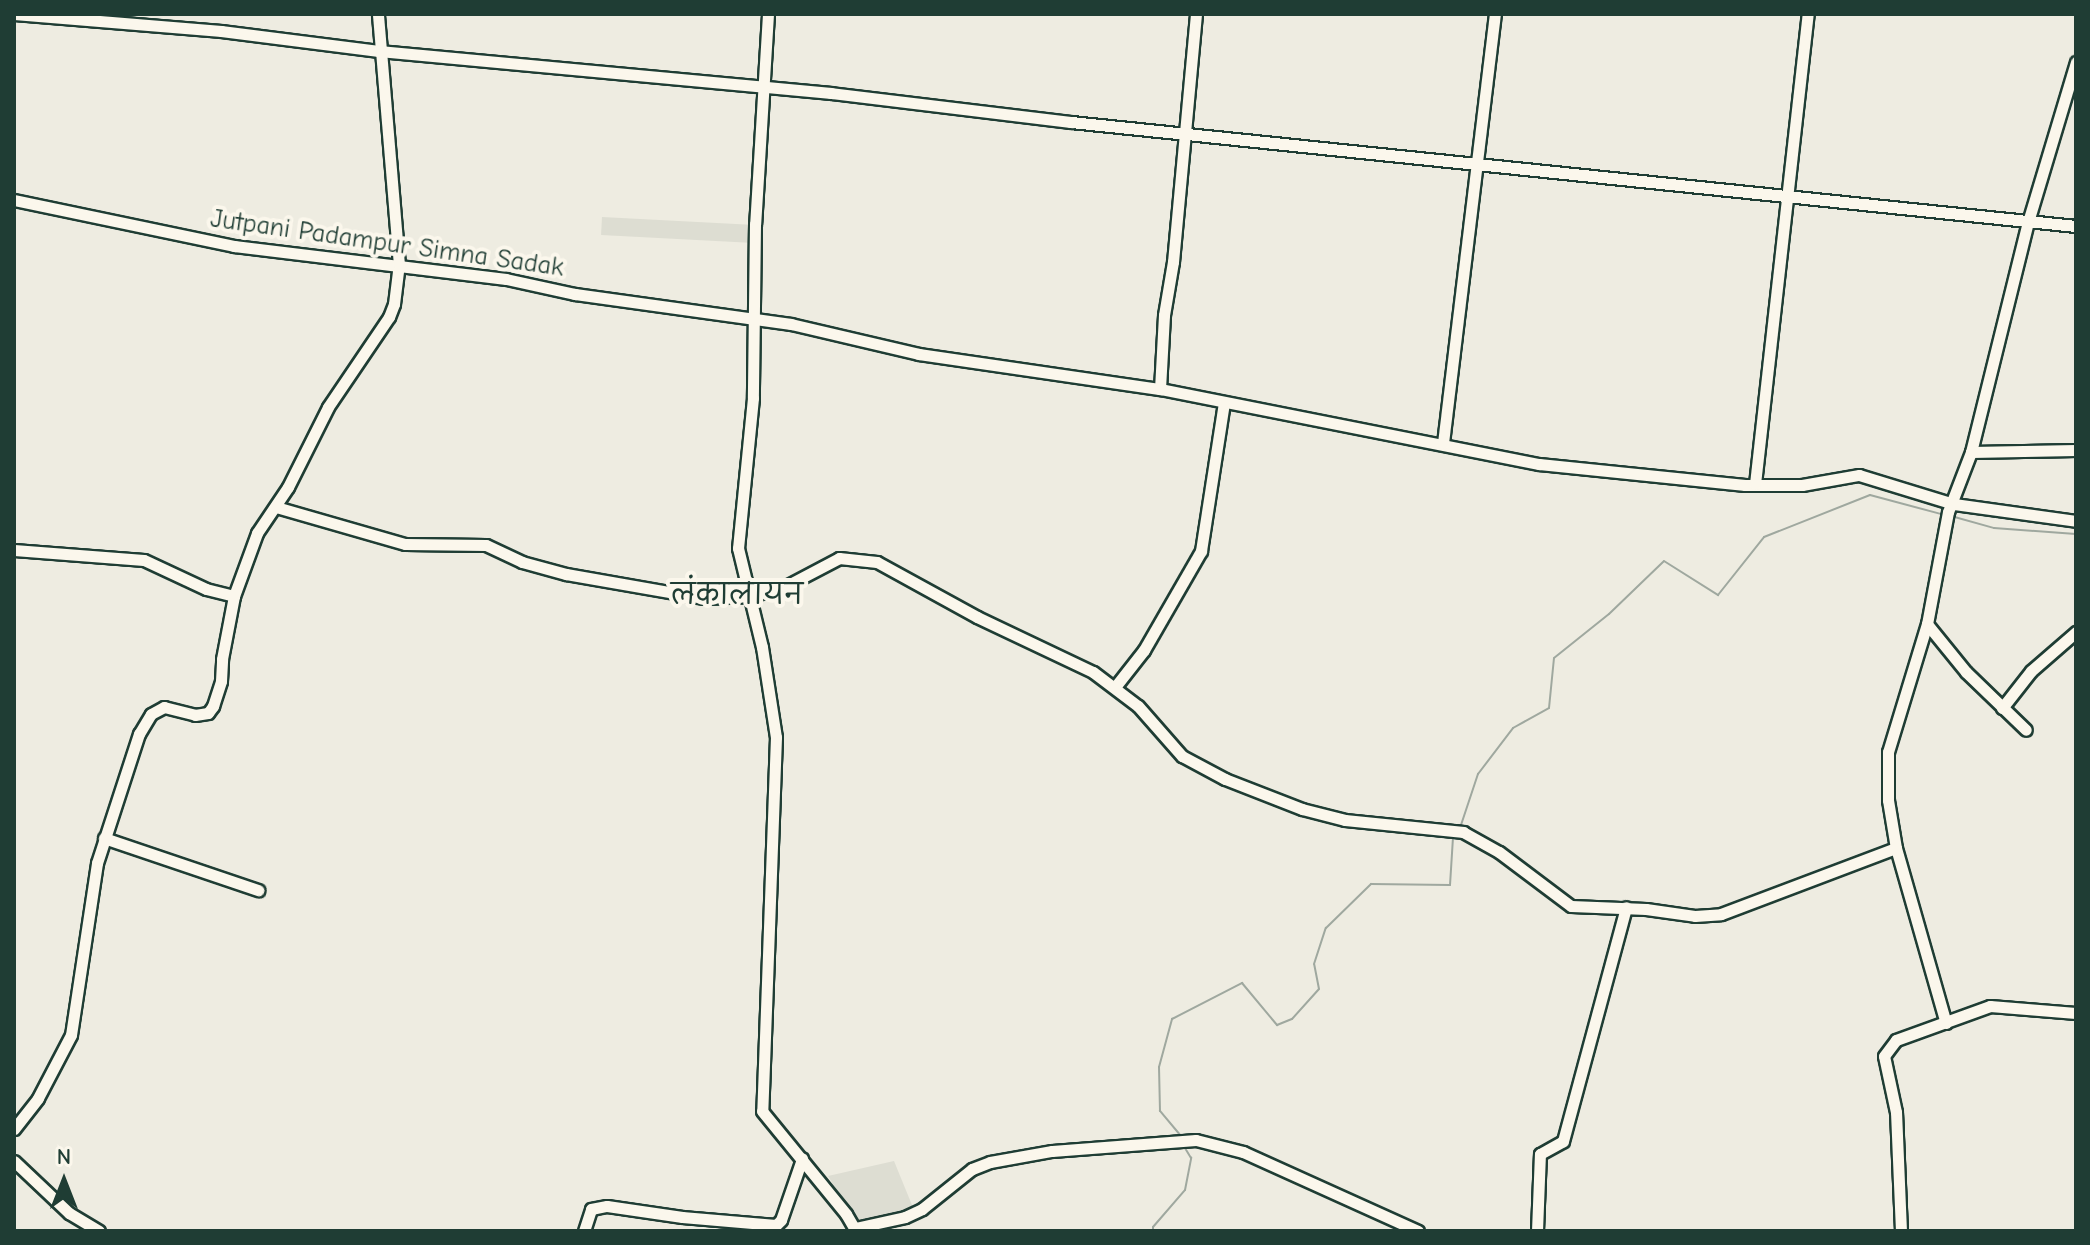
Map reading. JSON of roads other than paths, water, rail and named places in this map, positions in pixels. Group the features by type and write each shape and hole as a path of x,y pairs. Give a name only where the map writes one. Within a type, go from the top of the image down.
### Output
{"street":[{"path":"14,14 235,32 379,51 766,87 2076,226"},
{"path":"14,1129 38,1098 71,1035 104,838 139,734 151,714 164,707 195,715 208,713 213,706 221,681 234,596 257,533 276,507 328,407 389,317 399,265 378,14"},
{"path":"768,14 766,87 755,224 750,452 738,548 751,596 776,737 762,1111 856,1230 905,1217 922,1209 972,1169 990,1162 1052,1151 1196,1140 1243,1152 1418,1231"},
{"path":"1160,389 1196,14"},
{"path":"1495,14 1443,443 1539,464 1683,481 1802,485 1859,475 1954,504 2076,521"},
{"path":"1755,484 1808,14"},
{"path":"1946,1023 1896,848 1888,800 1888,752 1927,624 1947,518 1971,452 2028,222 2076,62"},
{"name":"Jutpani Padampur Simna Sadak","path":"14,200 234,246 399,265 755,319 919,354 1160,389 1443,443"},
{"path":"1115,687 1144,650 1201,551 1224,403"},
{"path":"1971,452 2076,450"},
{"path":"276,507 405,544 486,545 522,562 566,574 704,598 751,596 786,586 839,558 877,562 977,617 1093,672 1138,706 1182,756 1225,779 1302,809 1345,820 1463,832 1499,852 1571,906 1626,907 1695,916 1721,914 1864,857 1896,848"},
{"path":"14,550 144,560 206,589 234,596"},
{"path":"1927,624 2002,708 2026,730"},
{"path":"2002,708 2031,671 2076,632"},
{"path":"104,838 258,890"},
{"path":"1537,1231 1540,1154 1563,1141 1626,907"},
{"path":"1901,1231 1896,1112 1884,1056 1896,1040 1990,1006 2076,1013"},
{"path":"584,1231 591,1209 607,1206 682,1217 776,1225 781,1220 802,1159"},
{"path":"14,1161 69,1213 99,1231"}],"waterway":[{"path":"1461,825 1478,774 1513,728 1549,708 1554,658 1609,614 1664,561 1718,595 1764,537 1870,495 1941,514"},
{"path":"1951,516 1994,528 2076,534"},
{"path":"1181,1136 1160,1111 1159,1067 1172,1019 1242,983 1277,1025 1292,1019 1319,989 1314,964 1326,928 1371,884 1450,885 1453,837"},
{"path":"1153,1231 1153,1227 1185,1190 1191,1158 1185,1148"}],"district":[{"name":"लंकालायन","path":"737,595"}]}
